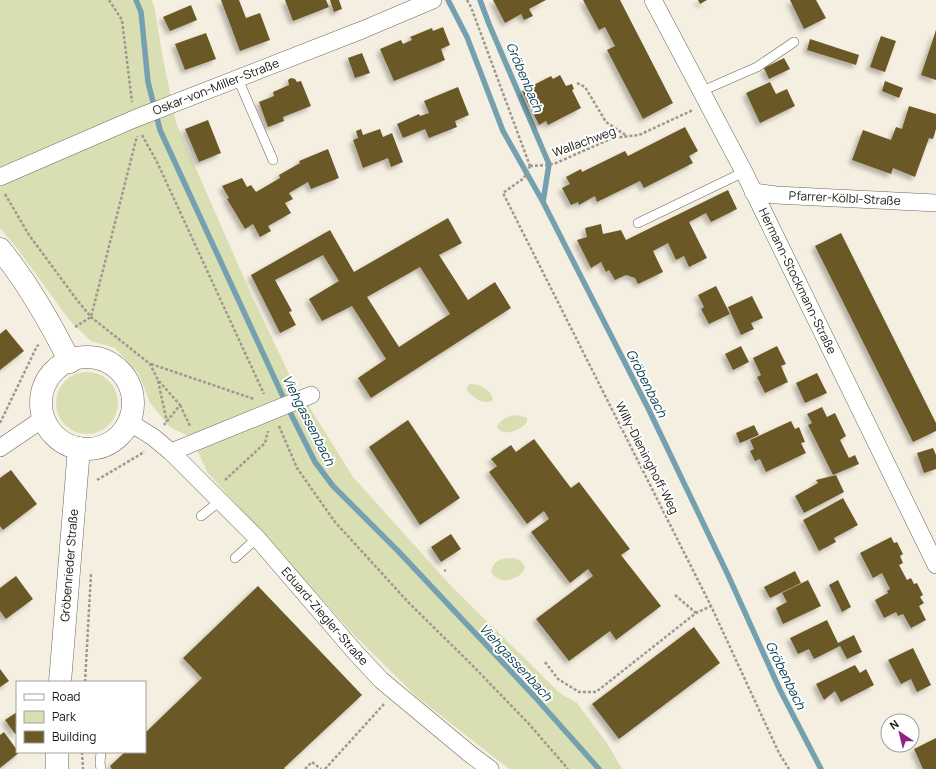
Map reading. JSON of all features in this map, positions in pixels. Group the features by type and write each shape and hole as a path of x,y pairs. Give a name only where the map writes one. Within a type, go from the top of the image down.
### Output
{"street":[{"name":"Oskar-von-Miller-Straße","path":"2,184 138,118 179,103 433,0"},
{"name":"Hermann-Stockmann-Straße","path":"652,0 744,172 936,565"},
{"name":"Pfarrer-Kölbl-Straße","path":"753,192 776,195 936,203"},
{"path":"0,250 11,263 45,314 70,362"},
{"path":"93,358 108,362 120,371 129,384 133,399 132,415 126,429 115,441 100,448 86,450 72,447 59,440 49,429 44,418 41,402 44,387 52,375 62,365 70,362 77,359 93,358"},
{"path":"171,452 197,442 274,407 311,395"},
{"path":"0,448 44,418"},
{"name":"Eduard-Ziegler-Straße","path":"129,422 153,437 171,452 257,538 381,680 490,769"},
{"name":"Gröbenrieder Straße","path":"60,681 79,448"},
{"path":"57,753 57,769"}],"lane":[{"path":"705,97 757,67 794,42"},
{"path":"238,79 273,160"},
{"path":"638,223 744,172"},
{"path":"201,516 216,497"},
{"path":"235,558 257,538"},
{"path":"101,753 100,763 102,769"}],"path":[{"path":"108,0 122,20 138,118"},
{"path":"467,0 471,7 530,166"},
{"path":"577,83 585,87 606,122 628,136"},
{"name":"Wallachweg","path":"530,166 556,163 613,138 639,135 705,97"},
{"path":"0,423 36,346 58,338 91,317 139,130 157,162 274,407 297,468 335,522 409,603 529,724 568,769"},
{"name":"Willy-Dieninghoff-Weg","path":"530,166 524,178 503,193 711,606 779,753 789,769"},
{"path":"2,184 29,235 91,317 150,364 274,407"},
{"path":"150,364 158,380 167,422"},
{"path":"158,380 180,405 197,442"},
{"path":"97,480 141,454 180,405"},
{"path":"216,497 265,443 274,407"},
{"path":"85,681 91,573"},
{"path":"675,595 696,612"},
{"path":"545,662 558,679 579,692 596,692 696,612 711,606"},
{"path":"325,769 395,692"},
{"path":"82,753 83,769"},
{"path":"305,769 312,762 321,769"}],"green space":[{"path":"0,0 151,0 154,5 176,123 251,294 289,374 353,477 453,588 561,694 577,703 607,743 622,769 509,769 417,697 356,637 207,472 192,438 170,427 150,403 139,374 115,348 91,341 70,321 16,247 0,228"},
{"path":"87,372 99,374 109,381 116,391 118,403 116,415 109,425 99,432 87,434 75,432 65,425 58,415 56,403 58,391 65,381 75,374"},
{"path":"470,384 485,388 492,396 493,400 490,402 482,402 472,396 467,390 467,387"},
{"path":"516,415 527,418 527,422 521,428 512,432 504,432 497,427 505,418"},
{"path":"515,558 520,560 525,566 524,570 518,576 510,580 501,580 494,576 491,571 494,564 503,559"}],"building":[{"path":"221,0 239,0 246,18 260,13 270,40 240,51"},
{"path":"285,0 326,0 329,7 293,21"},
{"path":"330,0 339,0 342,9 334,12"},
{"path":"493,0 546,0 529,9 533,16 524,20 521,14 505,23"},
{"path":"583,0 620,0 673,103 643,119 607,50 615,46 605,27 599,30"},
{"path":"698,0 707,0 700,4"},
{"path":"790,0 816,0 826,18 804,29"},
{"path":"191,5 197,20 170,31 163,17"},
{"path":"443,27 450,45 441,49 445,60 394,81 380,49 401,40 403,44 412,40 410,37 432,28 433,31"},
{"path":"936,30 936,80 921,75"},
{"path":"206,33 216,59 185,70 175,44"},
{"path":"881,36 896,41 885,72 870,67"},
{"path":"810,39 859,55 856,65 807,50"},
{"path":"362,53 370,73 355,78 348,58"},
{"path":"784,58 790,69 769,79 764,68"},
{"path":"560,75 566,86 572,84 574,89 572,90 581,108 548,125 546,121 539,125 522,91 551,76 553,79"},
{"path":"291,78 295,79 297,82 301,81 311,106 283,117 284,121 268,127 259,102 274,96 273,92 289,85 288,80"},
{"path":"885,81 903,88 899,98 882,91"},
{"path":"770,82 776,94 787,89 795,106 760,123 746,93"},
{"path":"458,87 469,115 455,121 457,127 429,138 425,129 403,138 397,124 419,114 420,116 429,113 424,101"},
{"path":"909,106 936,114 936,129 933,139 929,138 915,177 893,168 891,174 852,160 863,130 891,140 896,127 902,129"},
{"path":"208,120 221,153 199,162 185,129"},
{"path":"685,127 698,151 689,156 693,163 644,188 640,181 597,202 595,196 579,205 578,202 571,205 562,188 570,184 566,177 581,169 582,172 625,151 628,156"},
{"path":"361,129 363,135 380,129 383,137 392,133 403,162 391,167 388,158 363,168 353,140 358,138 356,131"},
{"path":"328,149 339,178 311,189 308,182 289,193 293,199 285,203 291,213 268,226 271,231 260,237 253,224 245,229 227,199 229,198 222,186 242,178 247,187 251,185 256,192 280,178 279,175 300,163 299,161"},
{"path":"728,190 737,209 711,222 706,213 689,222 707,258 689,267 684,256 676,260 668,243 653,251 663,272 638,284 635,278 626,275 615,280 609,270 606,272 601,262 591,268 577,240 587,237 585,228 601,224 603,234 621,230 626,240"},
{"path":"448,218 462,243 439,255 468,300 495,282 511,308 371,398 358,378 386,359 352,306 322,321 309,299 339,281 323,255 275,280 292,311 289,312 296,325 280,333 251,275 330,230 354,272","holes":["420,267 450,314 399,347 367,297"]},
{"path":"841,233 936,423 936,431 913,442 815,246"},
{"path":"716,286 730,314 709,324 701,309 704,307 698,295"},
{"path":"752,296 763,318 751,323 754,329 741,335 728,307"},
{"path":"6,329 24,351 0,370 0,334"},
{"path":"741,346 749,362 733,370 725,354"},
{"path":"777,346 786,364 781,366 788,382 765,393 757,377 761,375 753,358"},
{"path":"817,373 827,393 805,403 796,383"},
{"path":"822,407 827,417 835,413 846,436 840,440 849,458 855,455 859,464 833,475 808,425 812,423 807,414"},
{"path":"408,420 460,498 420,525 369,447"},
{"path":"791,421 795,429 799,427 805,442 801,443 806,453 766,472 760,459 755,461 750,451 754,449 750,440"},
{"path":"754,425 759,435 740,443 736,433"},
{"path":"534,439 571,488 579,482 630,549 621,555 661,606 616,640 610,631 569,661 536,619 593,576 588,569 570,583 531,532 549,519 544,511 527,524 489,472 497,466 491,459 511,445 516,452"},
{"path":"933,448 936,455 936,469 924,473 917,453"},
{"path":"11,470 37,504 3,530 0,526 0,478"},
{"path":"836,475 844,492 804,513 795,496 818,483 816,480"},
{"path":"843,498 858,525 834,538 836,542 819,551 803,520"},
{"path":"451,534 461,549 441,562 431,547"},
{"path":"891,537 894,543 897,542 903,554 900,556 903,563 899,565 907,580 911,578 914,584 917,583 923,595 920,597 924,603 919,606 926,620 911,628 903,614 898,616 896,612 884,618 875,600 888,593 887,591 890,589 882,573 873,578 860,553"},
{"path":"795,571 801,583 770,598 764,587"},
{"path":"16,576 33,599 6,619 0,611 0,588"},
{"path":"808,580 821,606 783,624 776,608 787,602 782,593"},
{"path":"838,580 851,607 842,612 829,585"},
{"path":"258,586 362,695 284,768 285,769 112,769 110,766 124,753 146,753 146,732 202,678 183,658"},
{"path":"827,620 838,643 854,635 862,652 847,659 840,646 814,659 809,649 798,654 790,638"},
{"path":"694,627 720,663 619,739 592,704"},
{"path":"913,648 931,685 917,692 911,679 901,684 888,660"},
{"path":"855,665 860,673 866,669 874,685 841,702 835,691 824,700 816,684"},
{"path":"0,669 9,681 0,687"},
{"path":"16,713 16,734 15,734 5,720"},
{"path":"4,732 16,749 16,753 19,753 0,768 0,735"},
{"path":"936,738 936,769 923,769 916,753 920,753 920,746"}],"waterway":[{"name":"Viehgassenbach","path":"136,0 141,12 148,82 160,130 291,414 315,462 333,486 399,552 535,697 599,769"},
{"path":"448,0 467,37 503,131 543,202"},
{"name":"Gröbenbach","path":"480,0 549,164 543,202 648,408 728,575 780,690 821,769"}]}
